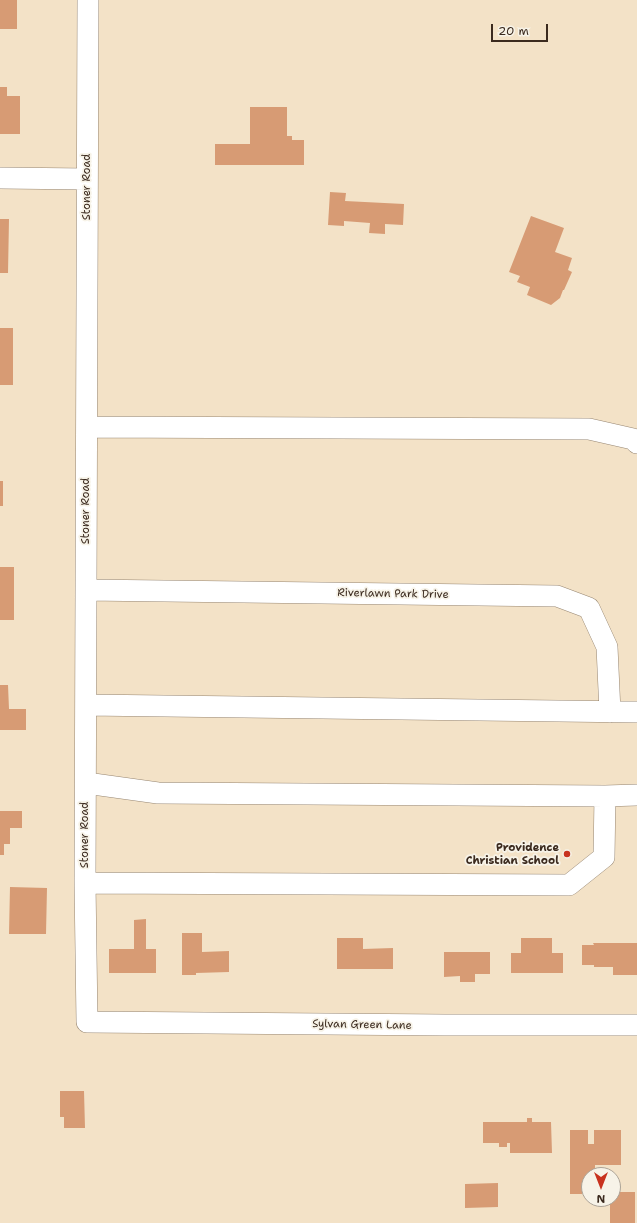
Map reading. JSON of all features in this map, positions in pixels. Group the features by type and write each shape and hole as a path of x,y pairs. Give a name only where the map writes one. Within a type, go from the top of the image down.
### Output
{"street":[{"name":"Stoner Road","path":"87,1022 85,883 88,0"},
{"path":"0,178 87,179"},
{"path":"87,427 589,429 633,439 637,442"},
{"name":"Riverlawn Park Drive","path":"86,590 557,596 588,608 604,640 607,647 610,712"},
{"path":"86,705 637,712"},
{"path":"86,783 158,793 637,795"},
{"path":"85,883 569,885 604,857 605,796"},
{"name":"Sylvan Green Lane","path":"87,1022 637,1025"}],"building":[{"path":"0,0 17,0 17,29 0,29"},
{"path":"0,87 7,87 7,96 20,96 20,134 0,134"},
{"path":"250,107 287,107 287,136 292,136 292,140 304,140 304,165 215,165 215,144 250,144"},
{"path":"330,192 346,193 345,201 404,204 403,225 385,224 385,234 369,233 370,223 344,221 344,226 328,225"},
{"path":"531,216 564,228 555,252 572,258 568,270 572,272 564,290 560,298 551,305 527,295 530,287 517,282 520,276 509,272"},
{"path":"0,219 9,219 8,273 0,273"},
{"path":"0,328 13,328 13,385 0,385"},
{"path":"0,481 3,481 3,506 0,506"},
{"path":"0,567 14,567 14,620 0,620"},
{"path":"0,685 8,685 9,709 26,709 26,730 0,730"},
{"path":"0,811 22,811 22,828 10,828 10,844 4,844 4,855 0,855"},
{"path":"10,887 47,888 46,934 9,934"},
{"path":"146,919 146,949 156,949 156,973 109,973 109,949 134,949 134,920"},
{"path":"182,933 202,933 202,952 229,951 229,972 182,975"},
{"path":"337,938 363,938 363,949 393,948 393,969 337,969"},
{"path":"521,938 552,938 552,953 563,953 563,973 511,973 511,953 521,953"},
{"path":"593,943 637,943 637,975 613,975 613,967 594,967 594,965 582,965 582,945 594,945"},
{"path":"444,952 490,952 490,974 475,974 475,982 460,982 460,976 444,977"},
{"path":"60,1091 84,1091 85,1128 64,1128 64,1117 60,1117"},
{"path":"527,1118 532,1118 532,1122 551,1122 552,1153 510,1153 510,1143 507,1143 507,1147 499,1147 499,1143 483,1143 483,1122 527,1122"},
{"path":"570,1130 588,1130 588,1144 594,1144 594,1130 621,1130 621,1165 595,1165 595,1167 581,1167 581,1194 570,1194"},
{"path":"498,1183 498,1207 465,1208 465,1184"},
{"path":"621,1192 635,1192 635,1223 610,1223 610,1207 621,1207"}],"place":[{"name":"Providence Christian School","path":"567,854"}]}
